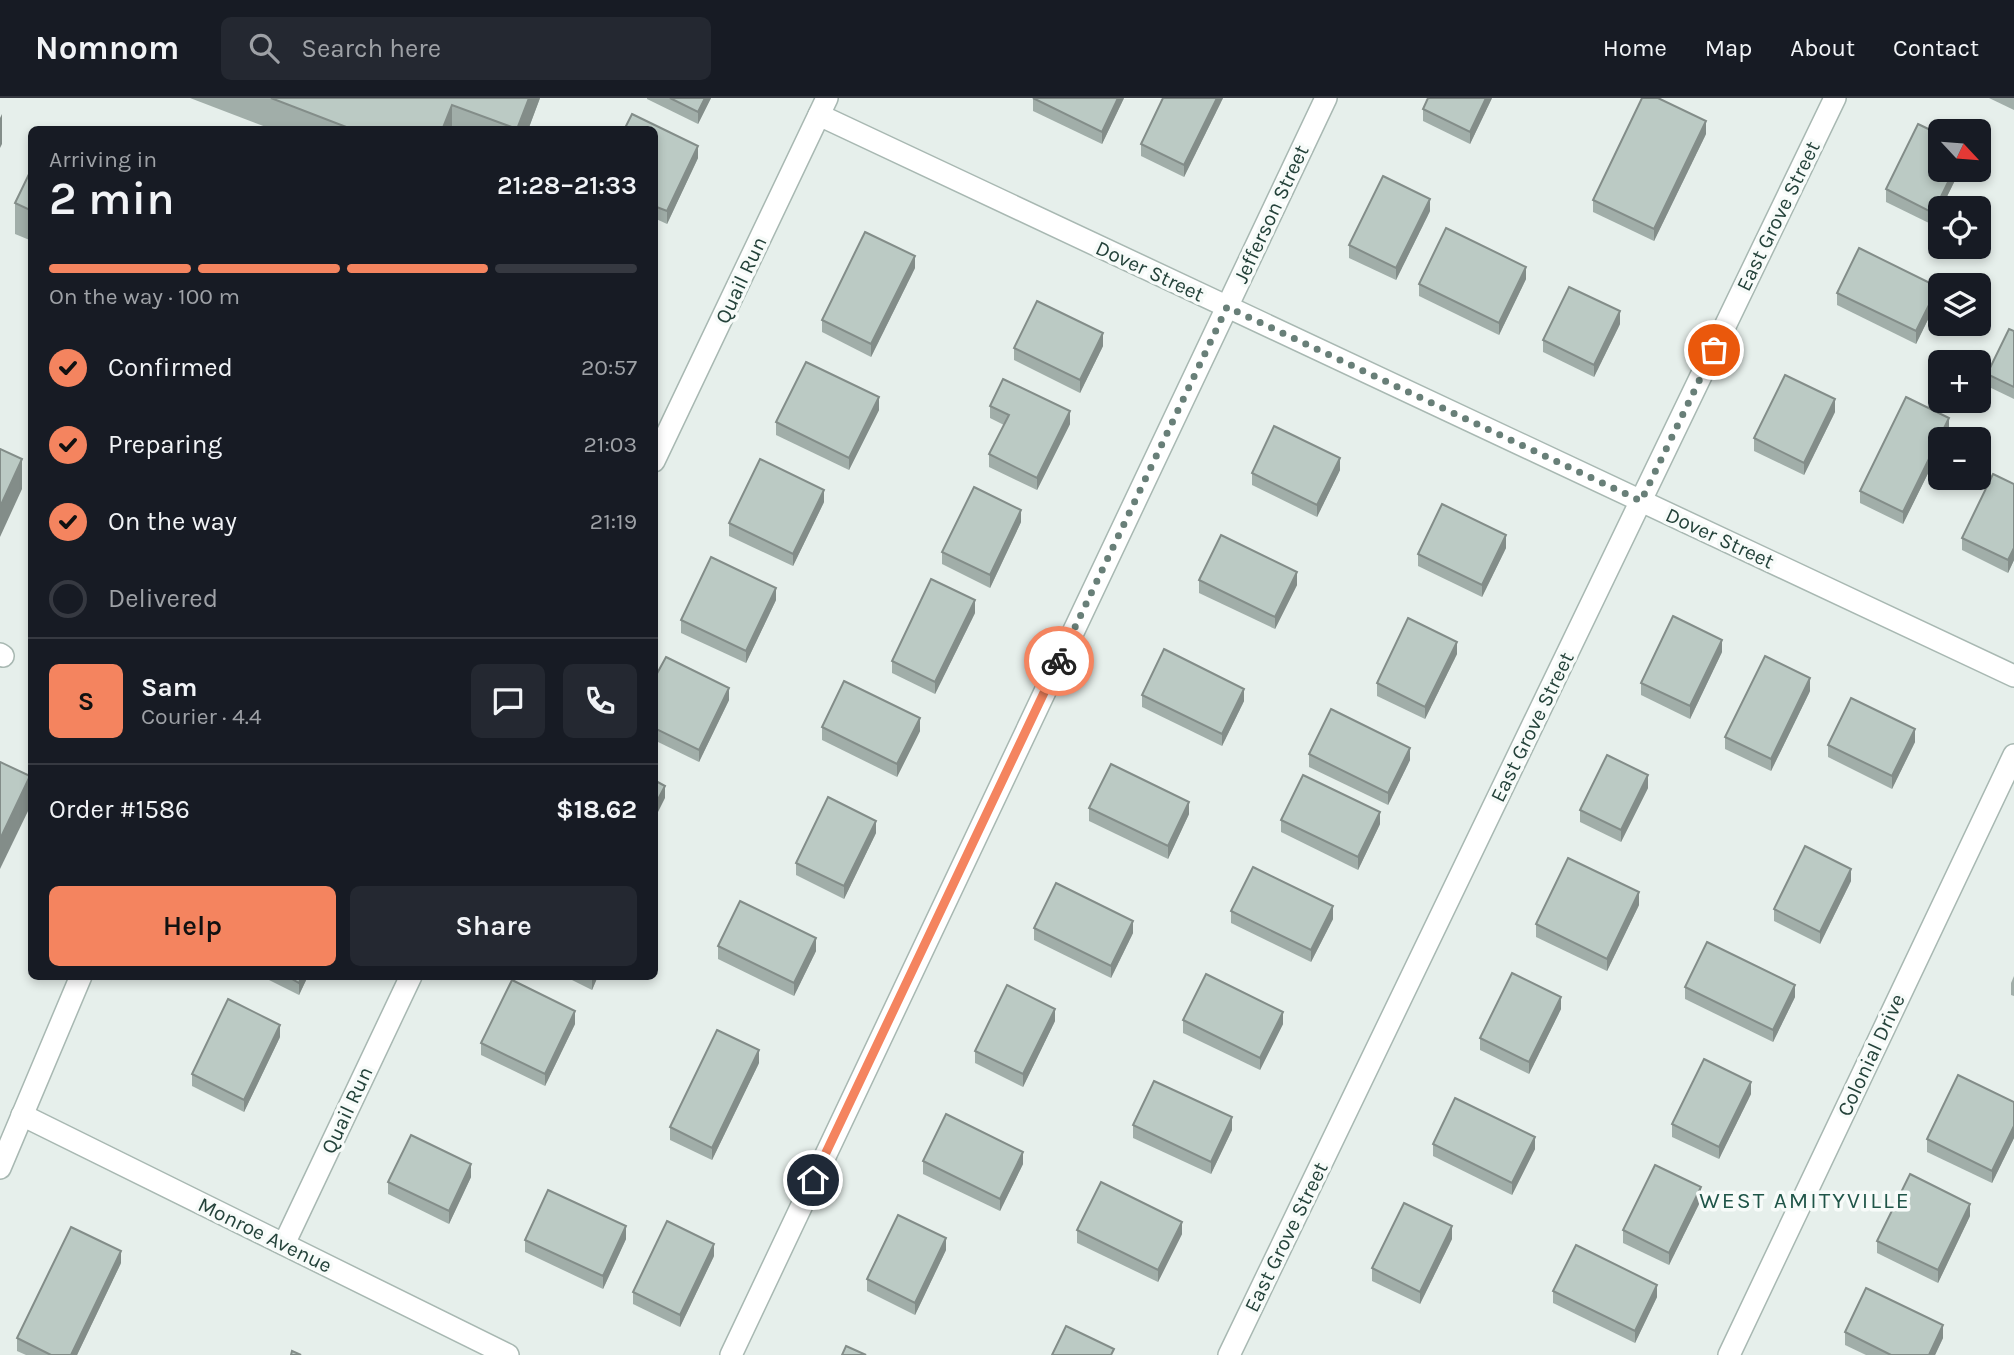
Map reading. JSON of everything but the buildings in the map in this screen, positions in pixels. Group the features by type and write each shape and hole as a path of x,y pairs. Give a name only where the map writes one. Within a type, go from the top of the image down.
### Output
{"street":[{"name":"Jefferson Street","path":"731,1355 1326,98"},
{"name":"East Grove Street","path":"1229,1355 1835,98"},
{"name":"Dover Street","path":"823,106 1227,307 2014,676"},
{"name":"Quail Run","path":"658,453 823,106"},
{"name":"Colonial Drive","path":"1729,1355 2014,755"},
{"path":"0,1168 79,980"},
{"name":"Quail Run","path":"284,1244 409,980"},
{"name":"Monroe Avenue","path":"22,1115 508,1355"}],"way so far":[{"path":"1059,661 1227,307 1641,501 1714,350"}],"district":[{"name":"WEST AMITYVILLE","path":"1805,1200"}],"route":[{"path":"813,1180 1059,661"}]}
